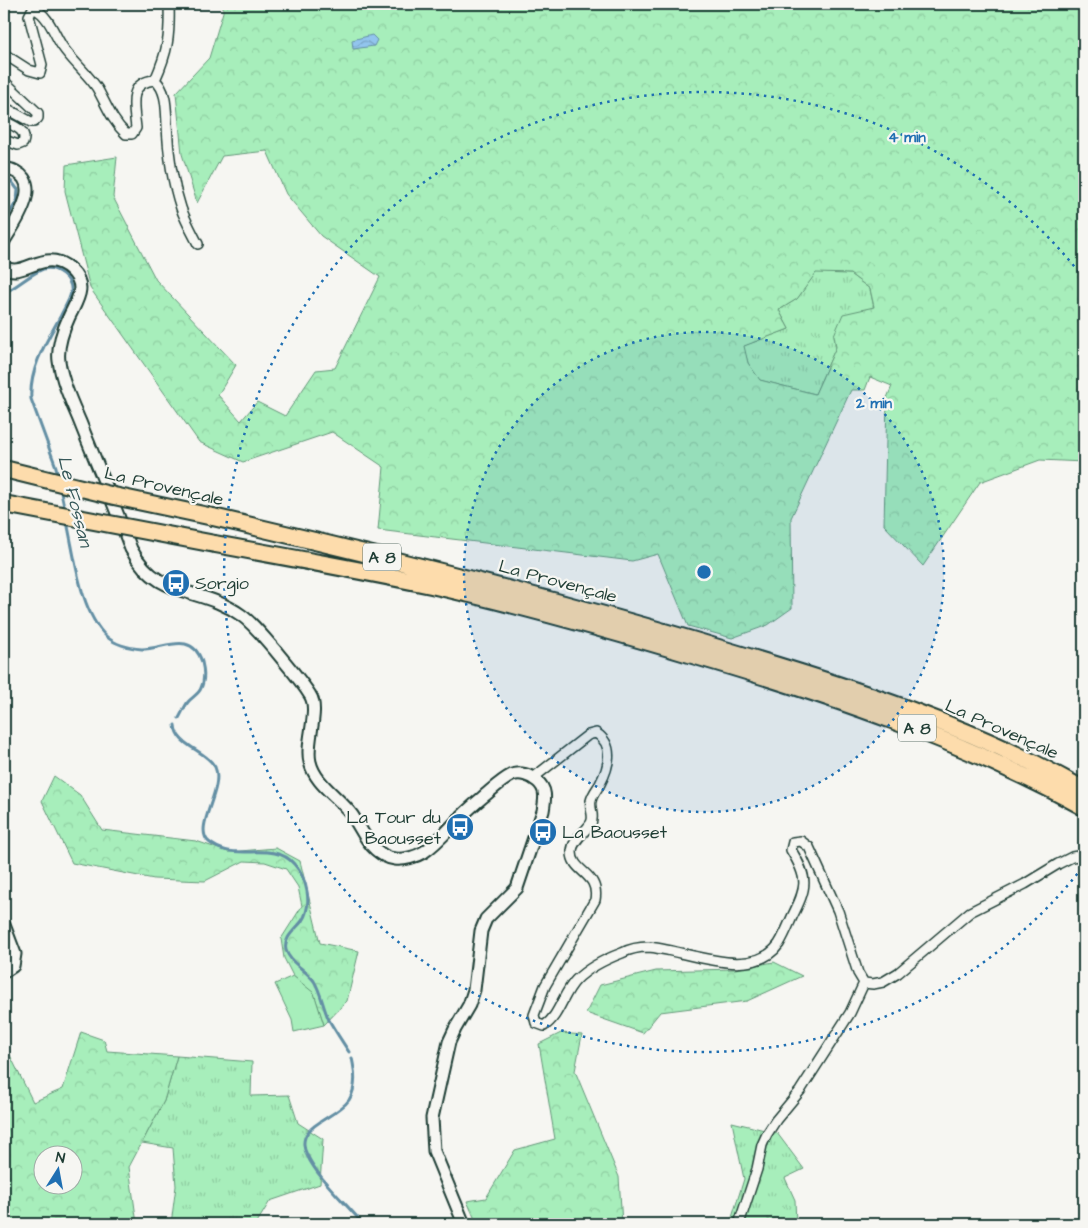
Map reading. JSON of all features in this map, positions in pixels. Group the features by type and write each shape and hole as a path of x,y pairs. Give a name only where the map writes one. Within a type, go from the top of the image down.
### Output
{"highway":[{"name":"La Provençale","path":"4,469 352,550 743,662 846,688 936,721 1024,759 1084,790"},
{"name":"La Provençale","path":"4,504 548,606"},
{"name":"La Provençale","path":"743,662 948,741 1038,781 1084,807"}],"street":[{"path":"155,80 166,56 170,30 168,4"},
{"path":"4,54 29,70 40,73 42,65 29,16 32,10 38,10 46,18 62,46 96,87 116,125 126,134 132,134 136,128 134,101 136,88 145,81 155,80"},
{"path":"155,80 162,87 166,106 168,150 173,180 182,210 198,244"},
{"path":"4,81 38,113 38,118 31,122 4,108"},
{"path":"4,120 20,129 26,137 24,143 18,145 4,140"},
{"path":"4,168 16,171 26,180 28,188 26,200 19,216 4,241"},
{"path":"4,267 14,271 47,260 59,262 70,269 79,280 80,291 60,342 59,360 67,389 131,549 138,562 157,580 223,604 241,615 258,631 294,674 312,697 309,760 313,771 351,814 373,847 383,856 396,859 410,858 423,852 466,812 500,783 513,775 523,774 533,778 544,791 543,811 517,888 486,919 482,931 474,990 469,1005 450,1042 432,1118 434,1151 464,1224"},
{"path":"533,778 588,735 596,733 608,745 609,758 607,768 591,799 592,822 576,841 572,851 574,861 593,881 597,890 595,900 545,986 534,1015 536,1023 544,1026 550,1022 563,998 576,980 592,968 622,952 649,947 708,960 742,962 758,959 769,954 778,945 803,893 804,880 802,868 791,850 793,842 801,841 809,847 838,911 858,973 864,983"},
{"path":"864,983 884,982 898,973 970,912 1025,884 1065,860 1084,855"},
{"path":"4,925 15,954 13,966 4,972"},
{"path":"739,1224 757,1168 762,1145 767,1134 800,1091 850,1013 864,983"}],"green space":[{"path":"223,4 1084,4 1084,462 1040,460 980,482 923,566 884,525 887,398 892,386 870,377 865,390 851,390 791,518 792,608 768,625 732,638 688,626 658,554 632,561 378,530 384,467 332,432 243,462 199,442 90,288 65,191 66,165 117,157 113,197 156,280 236,365 218,395 241,421 257,402 285,416 316,370 335,368 380,277 321,236 286,194 267,151 222,156 197,203 182,154 176,93 209,58 223,12","holes":["816,273 850,274 870,289 874,307 843,314 834,335 836,347 815,394 760,380 748,363 744,346 789,329 779,310 797,299"]},
{"path":"816,272 850,274 870,289 874,308 834,335 836,347 815,394 759,380 748,363 743,346 789,329 779,310 797,299"},
{"path":"54,776 80,795 102,830 196,841 228,852 276,848 300,861 320,943 359,951 347,1001 324,1025 314,994 293,976 284,958 281,939 302,906 298,887 286,869 265,862 244,861 205,881 154,879 72,863 42,801"},
{"path":"774,962 802,976 747,1001 660,1012 643,1033 586,1013 600,985 656,971 735,969"},
{"path":"293,976 314,993 324,1025 294,1032 292,1020 275,984"},
{"path":"81,1032 104,1040 107,1051 177,1056 164,1101 129,1167 137,1224 4,1224 4,1043 33,1102 63,1089"},
{"path":"561,1033 582,1035 575,1071 619,1177 622,1224 477,1224 467,1201 486,1198 515,1150 555,1139 539,1044"},
{"path":"177,1056 252,1062 251,1096 289,1095 298,1123 323,1139 320,1184 270,1201 256,1224 171,1224 176,1186 173,1148 142,1143 164,1101"},
{"path":"732,1122 777,1133 804,1169 785,1178 795,1200 796,1224 730,1224 744,1179"}],"water":[{"path":"372,35 377,40 374,46 353,49 352,40"}],"waterway":[{"name":"Le Fossan","path":"4,179 12,182 18,190 17,201 4,222"},
{"name":"Le Fossan","path":"4,293 38,271 48,268 63,274 71,287 68,302 49,336 36,366 31,388 31,399 58,477"},
{"name":"Le Fossan","path":"60,488 65,511"},
{"name":"Le Fossan","path":"67,522 85,599 90,613 107,637 119,644 133,648 142,649 184,644 192,646 197,652 202,662 204,678 199,692 190,700 179,718"},
{"name":"Le Fossan","path":"175,725 180,738 205,756 215,767 217,776 216,786 204,827 205,836 209,842 230,851 271,852 284,856 299,870 307,891 307,907 302,921 286,942 286,950 294,962 314,981 329,1020 349,1052"},
{"name":"Le Fossan","path":"352,1058 354,1074 352,1095 343,1107 310,1130 305,1137 304,1145 307,1155 318,1173 363,1224"}],"place":[{"name":"Sorgio","path":"176,583"},
{"name":"La Tour du Baousset","path":"460,827"},
{"name":"La Baousset","path":"543,832"}]}
